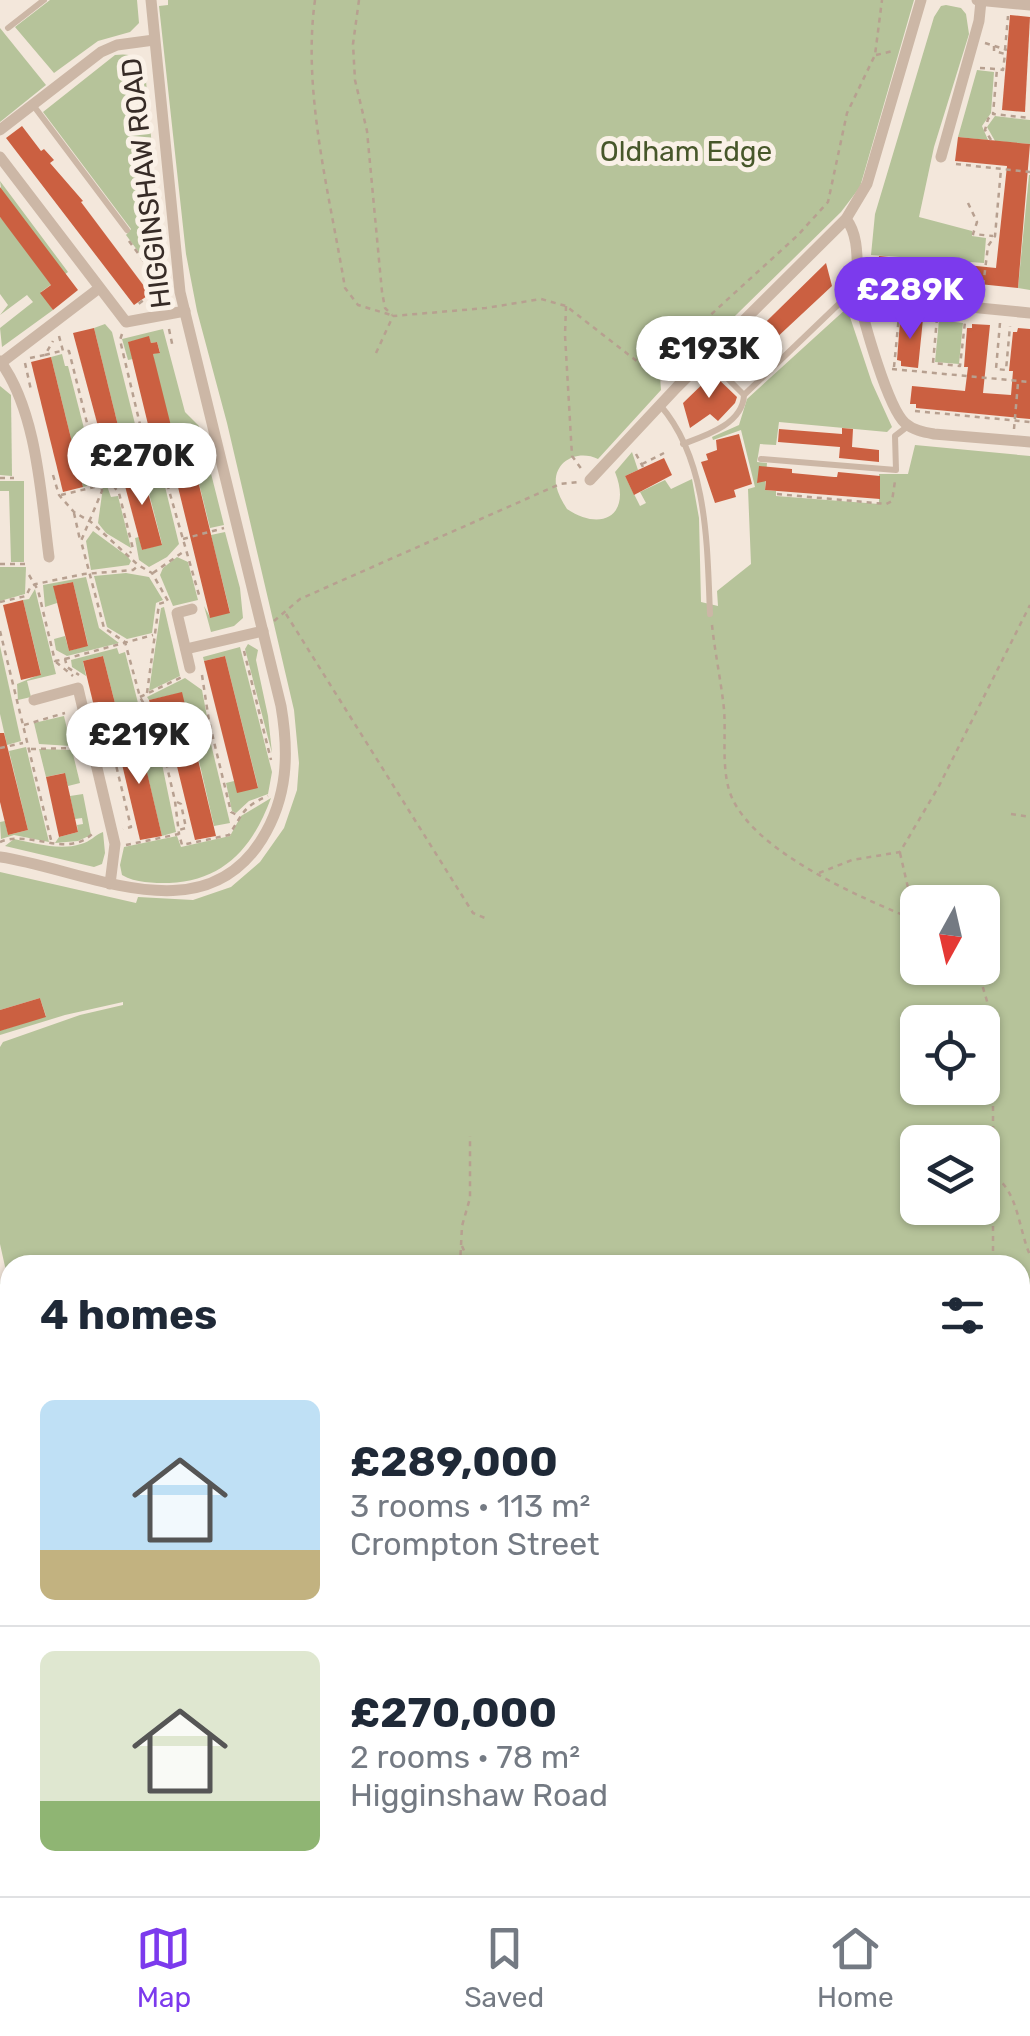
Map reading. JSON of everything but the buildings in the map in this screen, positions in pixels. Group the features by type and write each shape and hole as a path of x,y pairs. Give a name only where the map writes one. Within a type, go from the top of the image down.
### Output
{"street":[{"name":"HIGGINSHAW ROAD","path":"0,858 161,892 200,887 244,863 266,833 282,793 287,766 282,716 263,630 176,265 151,0"},
{"path":"590,480 660,405 673,383 706,357 846,219 867,184 921,0"},
{"path":"941,157 979,21 979,0 1030,5"},
{"path":"0,130 101,52 116,44 154,40"},
{"path":"0,157 98,289 127,317 143,321 185,311"},
{"path":"846,219 856,245 863,311 895,409 908,426 934,434 1030,442"},
{"path":"49,557 22,400 15,381 1,362 98,289"},
{"path":"863,311 889,302 908,302 1030,313"},
{"path":"191,673 178,613 197,608"},
{"path":"186,650 263,630"},
{"path":"34,700 81,683 114,844 110,884"}],"lane":[{"path":"8,28 44,0"},
{"path":"33,104 126,233"},
{"path":"683,444 717,431 739,412 744,396 844,299 859,294"},
{"path":"706,357 744,396"},
{"path":"660,405 683,444 696,477 705,528 710,614"},
{"path":"761,459 896,470 895,436 908,426"}],"path":[{"path":"315,0 310,40 322,146 345,288 358,306 393,316 541,299 566,306 656,376 673,383 670,356 828,202 847,113 875,55 882,0"},
{"path":"360,0 353,44 355,80 367,131 382,292 385,308 393,316"},
{"path":"982,43 1006,50 1008,13"},
{"path":"975,68 1003,70 1004,54 994,50 994,46"},
{"path":"875,55 906,50"},
{"path":"991,140 986,124 993,114 996,70"},
{"path":"993,114 1030,118"},
{"path":"956,164 1030,172"},
{"path":"982,299 988,246 995,236 1001,169"},
{"path":"968,203 977,222 974,234 995,236"},
{"path":"126,233 162,286 127,317 120,340 146,453"},
{"path":"868,281 892,291"},
{"path":"263,630 300,599 400,552 560,484 590,480 572,456 566,306"},
{"path":"899,314 893,369 1030,382"},
{"path":"376,353 393,316"},
{"path":"938,318 933,363 960,366 965,320"},
{"path":"1000,324 996,369 1006,370 1011,324"},
{"path":"169,328 173,348"},
{"path":"46,355 58,334 63,350"},
{"path":"35,405 26,359 69,352 101,485 92,522 81,541"},
{"path":"887,353 895,354"},
{"path":"1014,431 1018,380"},
{"path":"908,410 1030,422"},
{"path":"933,424 934,413"},
{"path":"143,437 160,459 197,608"},
{"path":"633,448 643,466 664,453"},
{"path":"98,466 153,452"},
{"path":"98,466 108,484 119,493 133,549 130,555"},
{"path":"777,494 886,504 892,501 896,470"},
{"path":"54,477 59,495 74,512 92,522 138,566 152,573 169,602 159,604 146,695"},
{"path":"0,478 14,478"},
{"path":"59,495 108,484"},
{"path":"74,512 104,628 125,642 140,697 158,728 182,845 229,835 238,816 251,803 269,795"},
{"path":"182,539 227,527"},
{"path":"152,573 184,551"},
{"path":"0,564 28,564"},
{"path":"0,602 26,596 30,586 36,584 133,570 138,566"},
{"path":"29,575 36,584 56,661 81,683"},
{"path":"908,885 900,852 939,786 1030,605"},
{"path":"285,612 473,914 485,918"},
{"path":"710,614 724,708 728,788 739,812 760,834 816,874 867,902 900,914"},
{"path":"0,631 52,844"},
{"path":"56,661 155,635"},
{"path":"242,645 274,770"},
{"path":"65,659 81,683"},
{"path":"249,673 258,671"},
{"path":"140,697 191,673 214,740 231,812 238,816"},
{"path":"256,702 265,700"},
{"path":"140,720 139,708 144,704"},
{"path":"22,726 65,713"},
{"path":"96,730 151,717"},
{"path":"107,806 116,804 121,829 131,827 108,728"},
{"path":"164,752 214,740"},
{"path":"0,748 26,742"},
{"path":"30,749 74,748"},
{"path":"1010,814 1030,818"},
{"path":"0,842 12,837 52,844 83,842 94,832"},
{"path":"125,845 179,832"},
{"path":"816,874 852,860 900,852"},
{"path":"982,985 990,1011 993,1125"},
{"path":"460,1255 470,1198 470,1136"},
{"path":"1000,1179 1013,1202 1030,1255"},
{"path":"993,1225 993,1255"},
{"path":"461,1244 466,1255"}],"green space":[{"path":"50,0 137,0 139,23 130,32 98,41 54,73 15,27"},
{"name":"Oldham Edge","path":"168,0 914,0 860,187 841,212 683,367 659,360 661,390 598,459 583,455 568,459 558,469 556,485 567,509 580,516 602,519 617,508 620,499 615,472 632,452 638,470 625,476 640,506 646,503 640,492 665,480 671,489 692,479 699,518 701,602 718,606 717,591 751,564 748,489 755,487 741,430 713,440 712,437 739,425 747,399 847,308 872,383 892,427 887,432 779,422 776,445 760,444 757,462 767,463 765,490 776,491 776,496 879,504 879,474 908,474 915,445 1030,456 1030,1255 2,1255 0,1047 3,1042 123,1002 0,1035 0,1026 2,1030 46,1016 40,998 0,1010 0,872 136,903 138,897 193,900 231,887 260,862 284,828 297,790 299,763 294,710 186,254 159,6 168,5"},
{"path":"946,5 961,8 966,14 969,34 934,147 919,217 986,238 984,263 871,255 875,214 934,17"},
{"path":"0,28 46,85 0,122"},
{"path":"115,55 133,56 145,70 162,257 149,266 126,235 131,229 43,112"},
{"path":"977,70 994,72 991,113 982,126 988,140 958,137"},
{"path":"995,116 1030,120 1030,144 995,141 987,127"},
{"path":"1030,175 1030,290 1018,288"},
{"path":"0,181 68,272 41,292 53,310 2,347 0,328 33,302 27,295 0,315 8,305 0,294 0,217 6,224"},
{"path":"939,320 963,323 959,364 935,362"},
{"path":"105,324 112,332 142,452 103,462 99,447 103,446 107,459 125,454 94,328"},
{"path":"163,329 185,412 199,426 224,525 210,528 185,427 166,431 153,354 160,352 157,342 151,343 149,337 129,342 133,359 128,360 122,339"},
{"path":"62,354 98,483 83,487 51,357"},
{"path":"0,386 11,395 12,476 0,475"},
{"path":"148,455 151,463 159,462 179,544 167,557 149,567 139,560 135,538 139,537 142,550 162,544 142,466 122,471 125,484 121,486 119,477 110,477 105,466"},
{"path":"0,481 24,481 24,562 11,562 9,491 0,491"},
{"path":"107,486 111,497 118,496 131,548 106,533 98,523 103,487"},
{"path":"93,531 127,556 129,565 91,570 86,541"},
{"path":"225,532 240,588 243,618 234,626 211,632 204,606 210,617 230,612 211,535"},
{"path":"177,557 188,562 198,600 173,606 160,575"},
{"path":"0,567 26,567 25,594 0,601"},
{"path":"126,573 149,577 163,600 156,603 152,633 127,639 107,627 94,576"},
{"path":"86,577 99,628 119,643 67,656 56,650 54,639 65,636 69,651 88,645 73,582 54,586 57,603 45,607 43,585"},
{"path":"35,589 56,674 27,681 31,697 18,700 17,684 41,674 23,600 29,599"},
{"path":"164,607 180,676 149,691 161,608"},
{"path":"248,644 258,650 256,660 272,753 245,649"},
{"path":"0,646 21,741 7,745 0,714"},
{"path":"240,647 272,772 268,794 249,801 236,813 232,811 226,783 258,787 225,656 204,661 203,657"},
{"path":"117,648 119,654 125,652 138,703 138,718 120,723 103,656 83,661 86,676 72,667 71,660"},
{"path":"185,678 202,690 211,738 194,743 181,693 149,700 147,697"},
{"path":"64,716 71,746 39,744 34,723"},
{"path":"144,723 147,732 155,730 176,832 162,836 138,735 113,740 111,730"},
{"path":"211,744 230,823 214,826 196,748"},
{"path":"26,747 49,842 14,835 1,839 0,822 5,821 8,835 28,830 9,751"},
{"path":"39,749 72,750 80,783 68,786 64,773 46,777"},
{"path":"83,794 91,835 78,841 55,843 59,837 78,832 77,825 83,824 82,818 75,819 70,796"},
{"path":"271,798 245,846 206,876 151,883 122,875 124,847 177,836 181,847 230,836 241,816"},
{"path":"103,832 105,853 102,864 94,867 5,846 14,839 47,846 73,846"}]}
